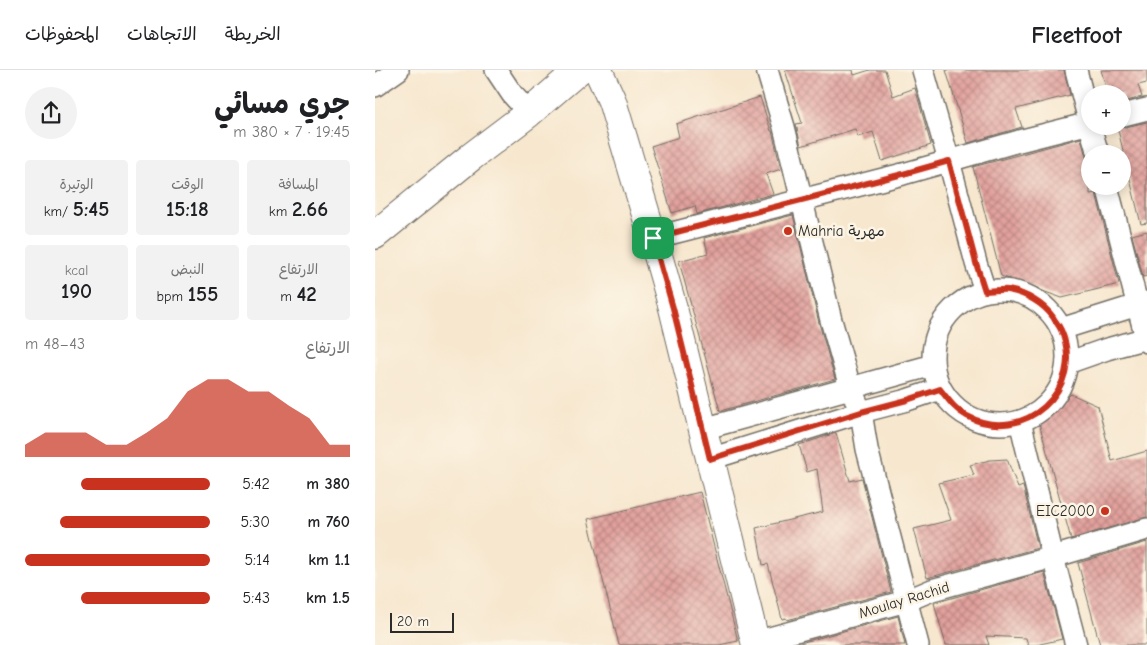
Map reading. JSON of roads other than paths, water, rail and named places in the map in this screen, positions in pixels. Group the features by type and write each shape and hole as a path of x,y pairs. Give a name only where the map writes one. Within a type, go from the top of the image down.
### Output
{"street":[{"path":"375,86 398,70"},
{"path":"496,70 512,94 529,113"},
{"path":"375,235 471,157 529,113 579,70"},
{"path":"598,70 612,101 673,308 755,644"},
{"path":"767,70 784,127 831,320 851,387 861,412 867,449 918,645"},
{"path":"923,70 985,291"},
{"path":"1076,70 1081,89"},
{"path":"1131,113 1147,109"},
{"path":"653,238 1081,126"},
{"path":"1067,363 1107,349 1147,339 1142,303 1110,195"},
{"path":"1008,290 1030,297 1048,310 1061,329 1066,346 1067,363 1064,378 1057,393 1035,415 1020,422 993,424 983,422 966,416 951,404 940,389 933,365 934,340 945,318 963,301 985,291 1008,290"},
{"path":"1061,329 1142,303"},
{"path":"703,429 933,365"},
{"path":"710,459 940,389"},
{"path":"1020,422 1076,645"},
{"name":"Moulay Rachid","path":"755,644 906,600 932,590 1147,530"}],"place":[{"name":"Mahria مهرية","path":"788,231"},
{"name":"EIC2000","path":"1105,511"}]}
